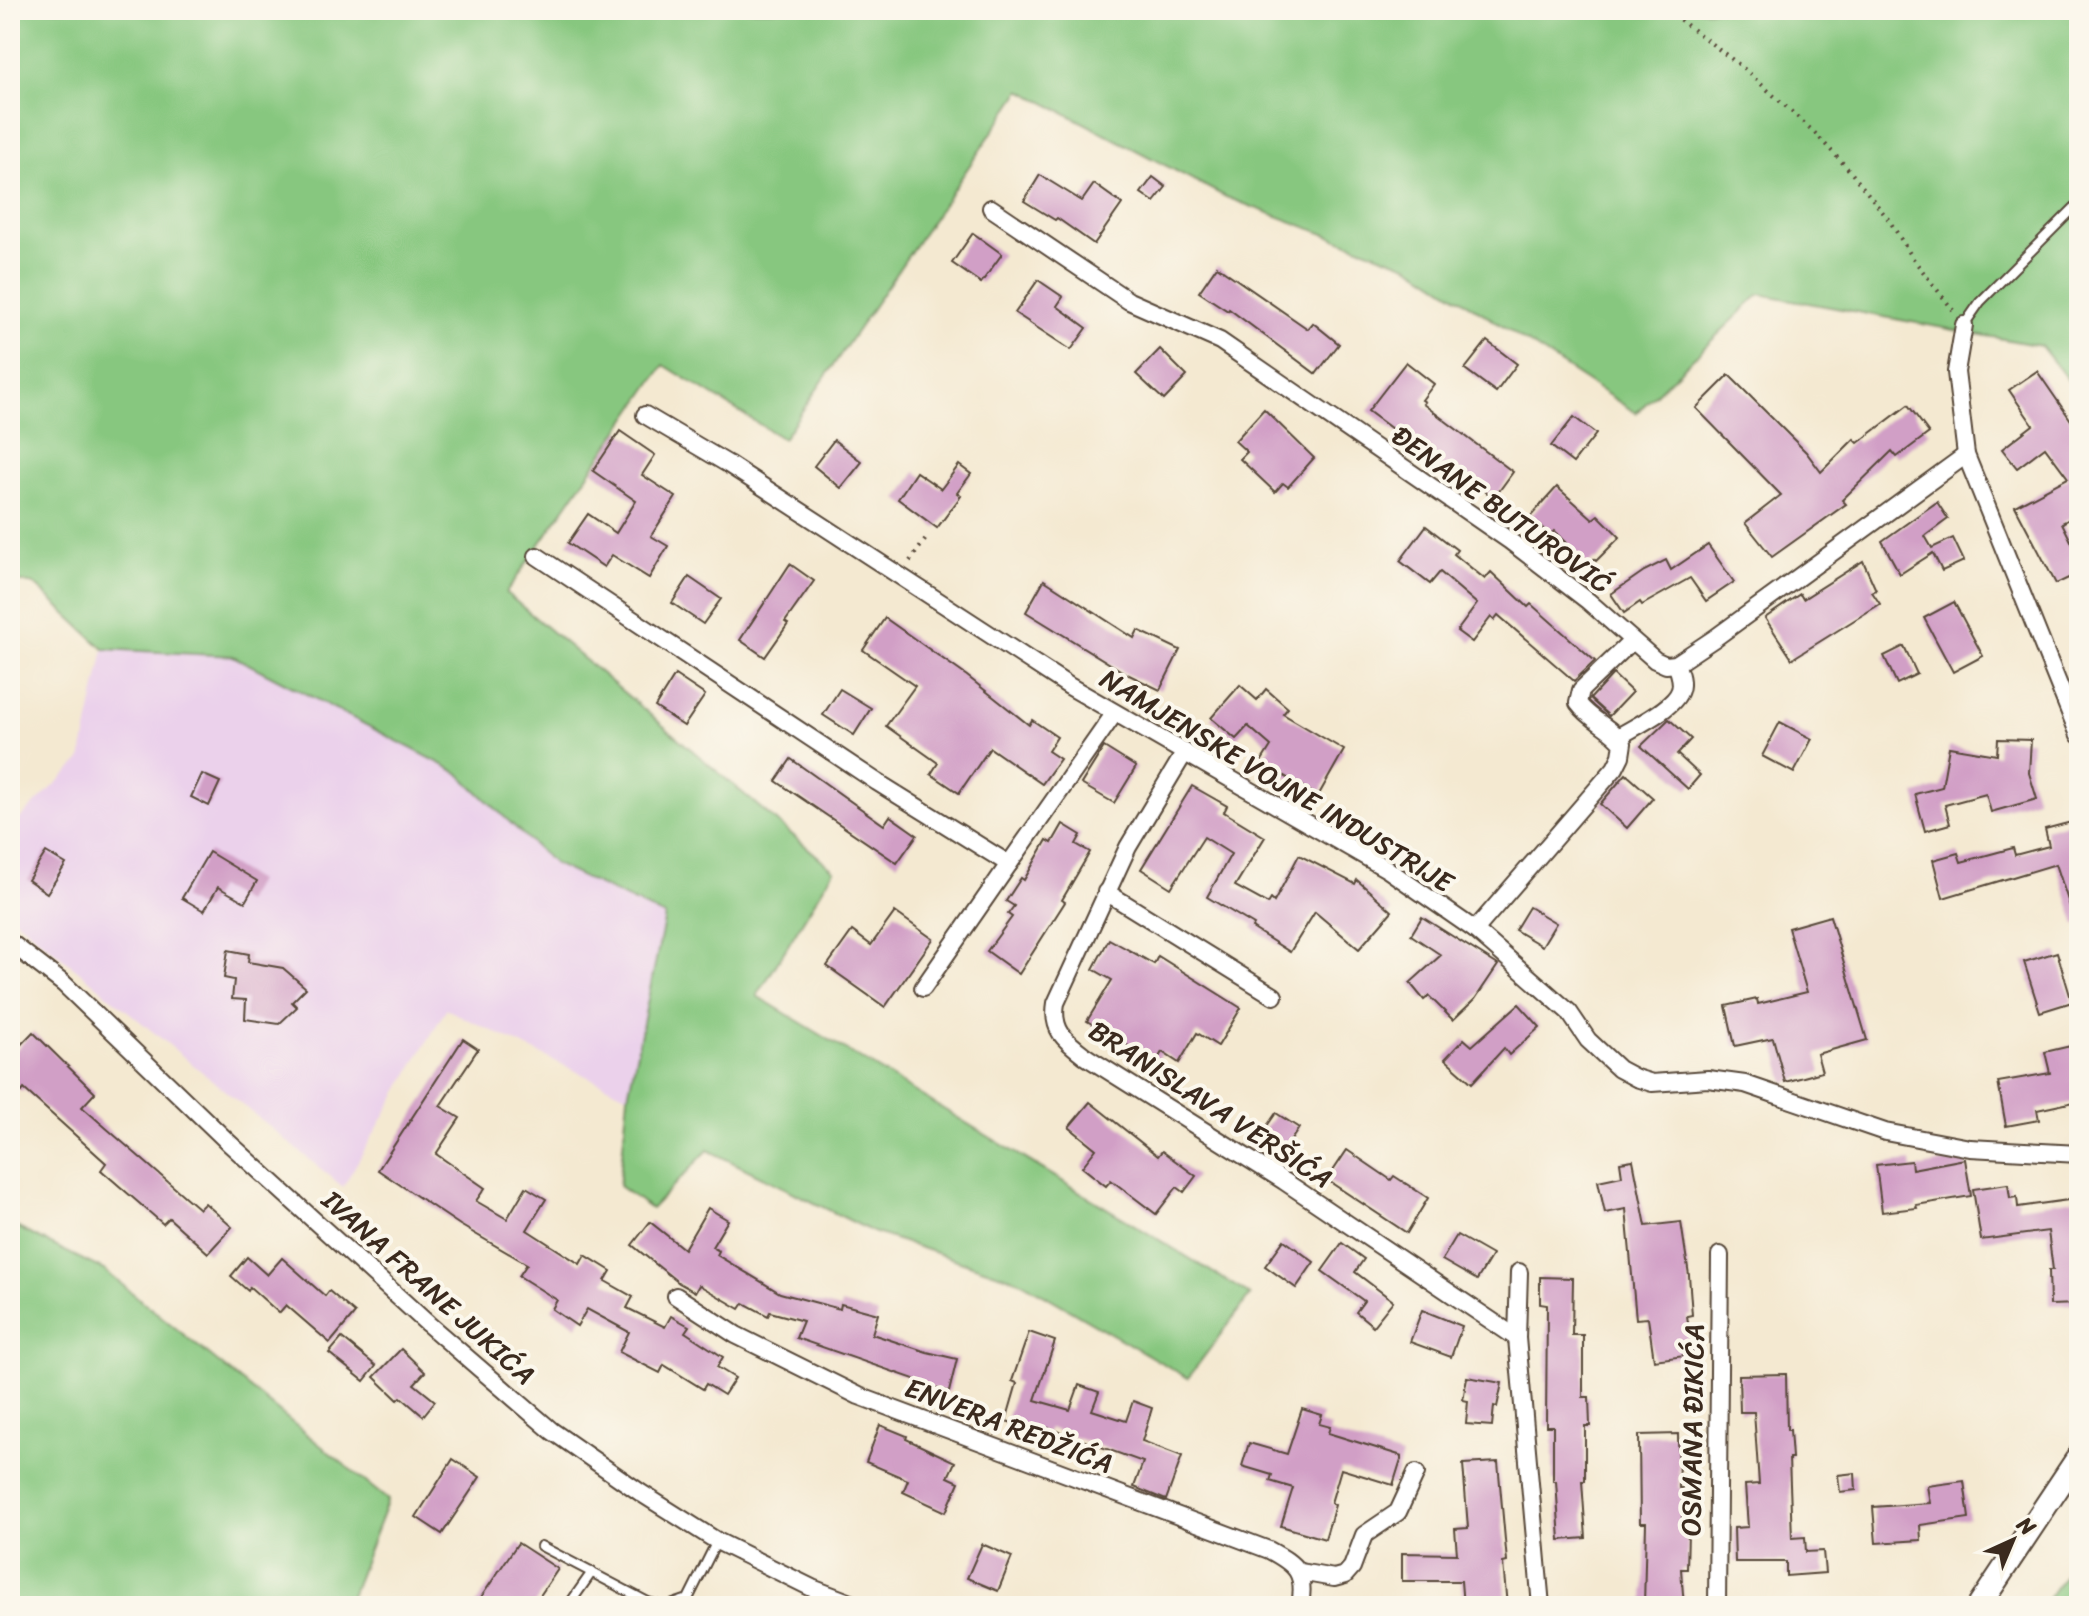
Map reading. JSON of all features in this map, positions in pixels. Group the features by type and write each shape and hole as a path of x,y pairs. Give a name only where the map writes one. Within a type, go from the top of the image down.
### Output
{"street":[{"name":"ĐENANE BUTUROVIĆ","path":"991,208 1129,301 1220,341 1510,541 1588,601 1655,660 1666,665 1676,664"},
{"path":"1964,325 1956,372 1966,455 2078,730"},
{"name":"NAMJENSKE VOJNE INDUSTRIJE","path":"645,415 728,464 1114,714 1387,869 1475,930 1569,1012 1588,1040 1619,1069 1636,1078 1652,1083 1708,1079 1745,1084 1885,1132 1970,1148 2079,1154"},
{"path":"1618,737 1672,703 1680,690 1676,664 1966,455"},
{"path":"537,556 877,782 1009,864"},
{"path":"1475,930 1615,768 1623,743 1578,703 1581,690 1632,641"},
{"path":"923,988 1114,714"},
{"name":"BRANISLAVA VERŠIĆA","path":"1185,752 1128,847 1056,1003 1054,1018 1066,1041 1088,1058 1284,1181 1517,1338"},
{"path":"1106,892 1274,996"},
{"name":"IVANA FRANE JUKIĆA","path":"10,942 64,984 229,1143 428,1324 552,1431 717,1541 812,1588 859,1606"},
{"name":"OSMANA ĐIKIĆA","path":"1717,1606 1720,1255"},
{"path":"1519,1272 1517,1338 1541,1606"},
{"name":"ENVERA REDŽIĆA","path":"676,1296 736,1335 859,1396 1269,1550 1288,1560 1300,1572"},
{"path":"1979,1606 2079,1456"},
{"path":"1300,1606 1303,1587 1300,1572 1334,1578 1345,1575 1352,1567 1364,1535 1398,1512 1416,1473"}],"lane":[{"path":"1964,325 1980,302 2079,203"},
{"path":"668,1606 688,1599 717,1541"},
{"path":"541,1546 648,1602 662,1606"},
{"path":"568,1606 592,1572"}],"path":[{"path":"1667,10 1741,66 1814,132 1889,220 1914,260 1964,325"},
{"path":"899,576 928,536"}],"shaded area":[{"path":"104,649 233,656 457,772 554,864 666,916 628,1096 446,1009 343,1187 10,915 10,828 81,760"}],"green space":[{"path":"10,10 2079,10 2079,394 2041,346 1760,294 1636,413 1410,266 1226,197 1021,90 783,439 664,365 506,593 834,870 757,996 1250,1295 1188,1378 1020,1281 873,1232 708,1150 651,1209 619,1186 628,1096 665,916 554,864 457,772 233,656 104,649 34,584 10,580"},
{"path":"10,1224 104,1270 388,1500 347,1606 10,1606"},
{"path":"2079,1554 2079,1606 2043,1606"}],"building":[{"path":"1040,175 1082,201 1094,184 1122,204 1094,244 1057,218 1055,220 1024,201"},
{"path":"1153,177 1166,187 1154,202 1141,193"},
{"path":"973,233 1002,254 981,283 952,263"},
{"path":"1217,266 1308,329 1313,323 1339,344 1316,374 1229,309 1199,292"},
{"path":"1038,280 1063,297 1057,306 1087,328 1071,350 1015,313"},
{"path":"1487,341 1517,364 1496,392 1465,369"},
{"path":"1160,349 1187,376 1164,400 1136,374"},
{"path":"1406,362 1434,384 1422,400 1425,402 1423,404 1513,472 1494,498 1454,467 1450,472 1368,411"},
{"path":"2037,371 2079,432 2079,514 2062,523 2079,557 2079,573 2056,584 2015,506 2068,478 2045,447 2017,468 2002,449 2033,425 2009,390"},
{"path":"1729,375 1806,452 1821,472 1854,439 1858,443 1908,405 1929,433 1897,457 1892,451 1842,500 1846,504 1772,557 1745,523 1781,495 1696,408"},
{"path":"1264,409 1314,458 1288,487 1283,483 1275,492 1240,459 1247,452 1235,441"},
{"path":"1574,417 1596,434 1573,463 1551,446"},
{"path":"620,431 655,455 642,475 676,497 651,536 668,546 649,578 612,555 604,567 568,543 588,514 616,533 636,501 593,471"},
{"path":"834,440 862,462 841,488 814,466"},
{"path":"959,465 971,474 957,493 961,496 937,528 898,499 916,472 941,489"},
{"path":"1557,487 1593,519 1598,515 1620,537 1588,565 1554,531 1550,535 1530,517"},
{"path":"1937,502 1948,519 1925,536 1932,548 1953,538 1964,561 1942,571 1933,553 1900,574 1882,541"},
{"path":"1426,526 1457,550 1454,554 1485,579 1491,572 1528,607 1531,604 1595,661 1574,681 1498,615 1494,620 1491,617 1472,642 1457,631 1477,604 1440,572 1430,584 1400,561"},
{"path":"1708,545 1734,582 1706,601 1690,578 1624,613 1611,594 1644,571 1666,560 1671,570"},
{"path":"1863,561 1876,590 1872,592 1880,604 1792,659 1765,618 1800,594 1803,599"},
{"path":"790,564 814,581 765,657 740,640"},
{"path":"689,577 721,599 703,624 672,603"},
{"path":"1044,580 1134,638 1138,630 1180,650 1160,690 1125,673 1026,612"},
{"path":"1954,602 1983,656 1953,672 1924,618"},
{"path":"885,618 1029,725 1032,720 1057,737 1048,751 1060,759 1042,784 990,748 959,793 931,774 938,763 886,726 915,686 863,650"},
{"path":"1904,646 1917,674 1897,684 1884,656"},
{"path":"1613,674 1632,692 1609,716 1590,699"},
{"path":"675,675 705,695 684,726 655,707"},
{"path":"1240,685 1257,700 1266,689 1288,708 1283,714 1344,750 1318,796 1261,762 1271,746 1248,726 1236,739 1211,718"},
{"path":"840,689 871,708 854,735 823,715"},
{"path":"1669,719 1691,739 1677,754 1700,775 1688,789 1641,746"},
{"path":"1780,722 1812,739 1794,773 1762,756"},
{"path":"1998,739 2031,740 2029,773 2037,799 1991,812 1986,794 1945,805 1950,824 1925,831 1915,794 1942,787 1949,747 1997,755"},
{"path":"1104,747 1136,767 1114,803 1081,784"},
{"path":"791,759 884,825 890,816 917,835 897,863 776,781"},
{"path":"202,774 220,782 209,806 191,797"},
{"path":"1626,774 1653,798 1627,828 1600,804"},
{"path":"1192,786 1227,806 1224,812 1265,837 1235,886 1268,904 1271,899 1274,902 1299,855 1355,884 1357,880 1392,911 1359,949 1315,912 1290,952 1252,928 1254,925 1207,897 1231,854 1204,837 1171,888 1141,869"},
{"path":"2079,820 2079,924 2076,925 2056,864 1943,898 1933,860 1958,853 1961,862 2013,848 2015,855 2049,846 2045,829"},
{"path":"1063,824 1081,835 1076,844 1090,852 1062,900 1065,902 1019,974 987,951 1012,917 1008,914 1014,906 1006,901 1021,878 1024,880 1047,840 1052,843"},
{"path":"46,852 66,864 47,893 28,880"},
{"path":"209,852 257,881 245,902 218,887 204,911 182,898"},
{"path":"1529,907 1556,923 1542,946 1515,930"},
{"path":"895,912 933,939 885,1007 827,966 852,931 871,945"},
{"path":"1830,916 1867,1040 1817,1054 1822,1072 1785,1082 1773,1038 1735,1046 1726,1006 1757,999 1758,1004 1807,992 1788,928"},
{"path":"1422,917 1498,965 1475,999 1453,1020 1429,996 1424,1000 1410,983 1441,955 1411,935"},
{"path":"1109,939 1154,964 1158,956 1241,1008 1218,1046 1197,1033 1179,1063 1162,1052 1154,1066 1133,1053 1135,1050 1087,1021 1112,980 1093,969"},
{"path":"228,950 249,954 248,962 283,968 306,988 292,1002 297,1007 279,1024 245,1019 246,1000 232,999 234,980 224,978"},
{"path":"2057,952 2072,1002 2040,1012 2024,962"},
{"path":"1519,1004 1540,1027 1509,1055 1504,1048 1472,1083 1445,1059 1464,1039 1472,1046"},
{"path":"33,1032 95,1093 82,1107 199,1209 205,1203 232,1227 208,1253 169,1218 163,1224 101,1170 106,1163 24,1089 22,1092 10,1081 10,1056"},
{"path":"463,1039 478,1049 440,1106 460,1118 436,1154 485,1188 476,1201 507,1219 526,1187 546,1199 527,1230 580,1264 585,1255 611,1271 605,1281 633,1297 627,1308 665,1327 671,1316 689,1326 685,1332 723,1357 717,1367 735,1378 724,1395 706,1384 703,1389 664,1365 660,1373 619,1352 629,1332 587,1309 577,1326 552,1309 557,1300 519,1276 527,1264 460,1225 378,1170"},
{"path":"2079,1044 2079,1101 2037,1110 2039,1120 2006,1126 1998,1082 2050,1073 2045,1052"},
{"path":"1090,1102 1158,1156 1162,1151 1196,1176 1184,1192 1177,1187 1156,1214 1111,1180 1106,1186 1082,1167 1096,1149 1069,1127"},
{"path":"1276,1113 1299,1128 1283,1152 1260,1136"},
{"path":"1347,1150 1391,1180 1394,1176 1428,1198 1407,1233 1327,1180"},
{"path":"1965,1159 1971,1196 1882,1212 1876,1165 1911,1161 1912,1169"},
{"path":"1633,1160 1646,1226 1681,1222 1689,1275 1692,1315 1687,1316 1693,1355 1654,1360 1648,1318 1636,1319 1626,1209 1605,1213 1598,1181 1622,1176 1620,1162"},
{"path":"2008,1184 2010,1198 2017,1197 2018,1207 2076,1199 2079,1304 2050,1305 2049,1270 2053,1270 2048,1231 1981,1240 1973,1189"},
{"path":"708,1208 728,1220 712,1247 719,1251 717,1255 780,1293 840,1309 841,1304 878,1314 872,1334 957,1359 949,1392 919,1384 920,1381 796,1338 803,1321 770,1312 768,1316 744,1303 740,1309 699,1285 695,1292 632,1245 650,1222 684,1249"},
{"path":"1457,1235 1492,1255 1477,1280 1442,1260"},
{"path":"1284,1240 1314,1262 1296,1288 1265,1266"},
{"path":"1342,1243 1364,1259 1355,1272 1393,1301 1373,1326 1356,1312 1364,1301 1322,1271"},
{"path":"247,1257 267,1275 282,1258 325,1296 329,1291 355,1313 330,1343 286,1305 279,1313 250,1287 248,1291 231,1276"},
{"path":"1540,1277 1573,1278 1572,1335 1583,1335 1583,1397 1589,1397 1590,1426 1585,1426 1585,1481 1582,1481 1586,1538 1560,1540 1556,1481 1553,1481 1553,1426 1546,1426 1547,1305 1540,1304"},
{"path":"1422,1310 1462,1326 1451,1357 1410,1342"},
{"path":"1029,1332 1055,1341 1035,1400 1070,1410 1079,1385 1099,1392 1092,1410 1126,1421 1133,1401 1152,1408 1142,1441 1182,1456 1166,1500 1134,1487 1143,1462 1049,1428 1047,1433 1006,1421 1017,1383 1012,1381"},
{"path":"342,1338 376,1366 364,1381 329,1353"},
{"path":"401,1349 425,1372 414,1384 435,1401 423,1416 401,1397 398,1400 374,1377"},
{"path":"1786,1374 1787,1430 1790,1430 1792,1458 1789,1458 1792,1538 1805,1537 1806,1552 1823,1551 1825,1573 1786,1576 1786,1562 1735,1562 1734,1528 1748,1527 1745,1485 1759,1484 1754,1412 1740,1412 1739,1375"},
{"path":"1467,1377 1502,1383 1497,1407 1494,1406 1492,1426 1466,1424 1468,1401 1463,1400"},
{"path":"1302,1409 1322,1415 1319,1424 1330,1427 1328,1433 1402,1456 1393,1485 1341,1469 1325,1539 1281,1526 1293,1488 1270,1481 1272,1475 1242,1466 1249,1443 1287,1454"},
{"path":"880,1425 955,1462 948,1477 959,1482 946,1512 903,1492 908,1480 866,1462"},
{"path":"1678,1434 1682,1532 1688,1532 1687,1569 1681,1569 1684,1606 1644,1606 1646,1523 1640,1523 1639,1435"},
{"path":"453,1459 480,1477 442,1534 416,1517"},
{"path":"1498,1462 1507,1562 1503,1563 1507,1606 1463,1606 1461,1581 1402,1581 1402,1553 1457,1554 1455,1529 1468,1528 1463,1464"},
{"path":"1855,1473 1856,1490 1840,1492 1838,1475"},
{"path":"1964,1481 1969,1518 1920,1525 1921,1540 1876,1543 1873,1507 1930,1503 1927,1486"},
{"path":"518,1543 558,1569 533,1606 475,1606"},
{"path":"982,1544 1012,1557 998,1591 967,1578"}]}
